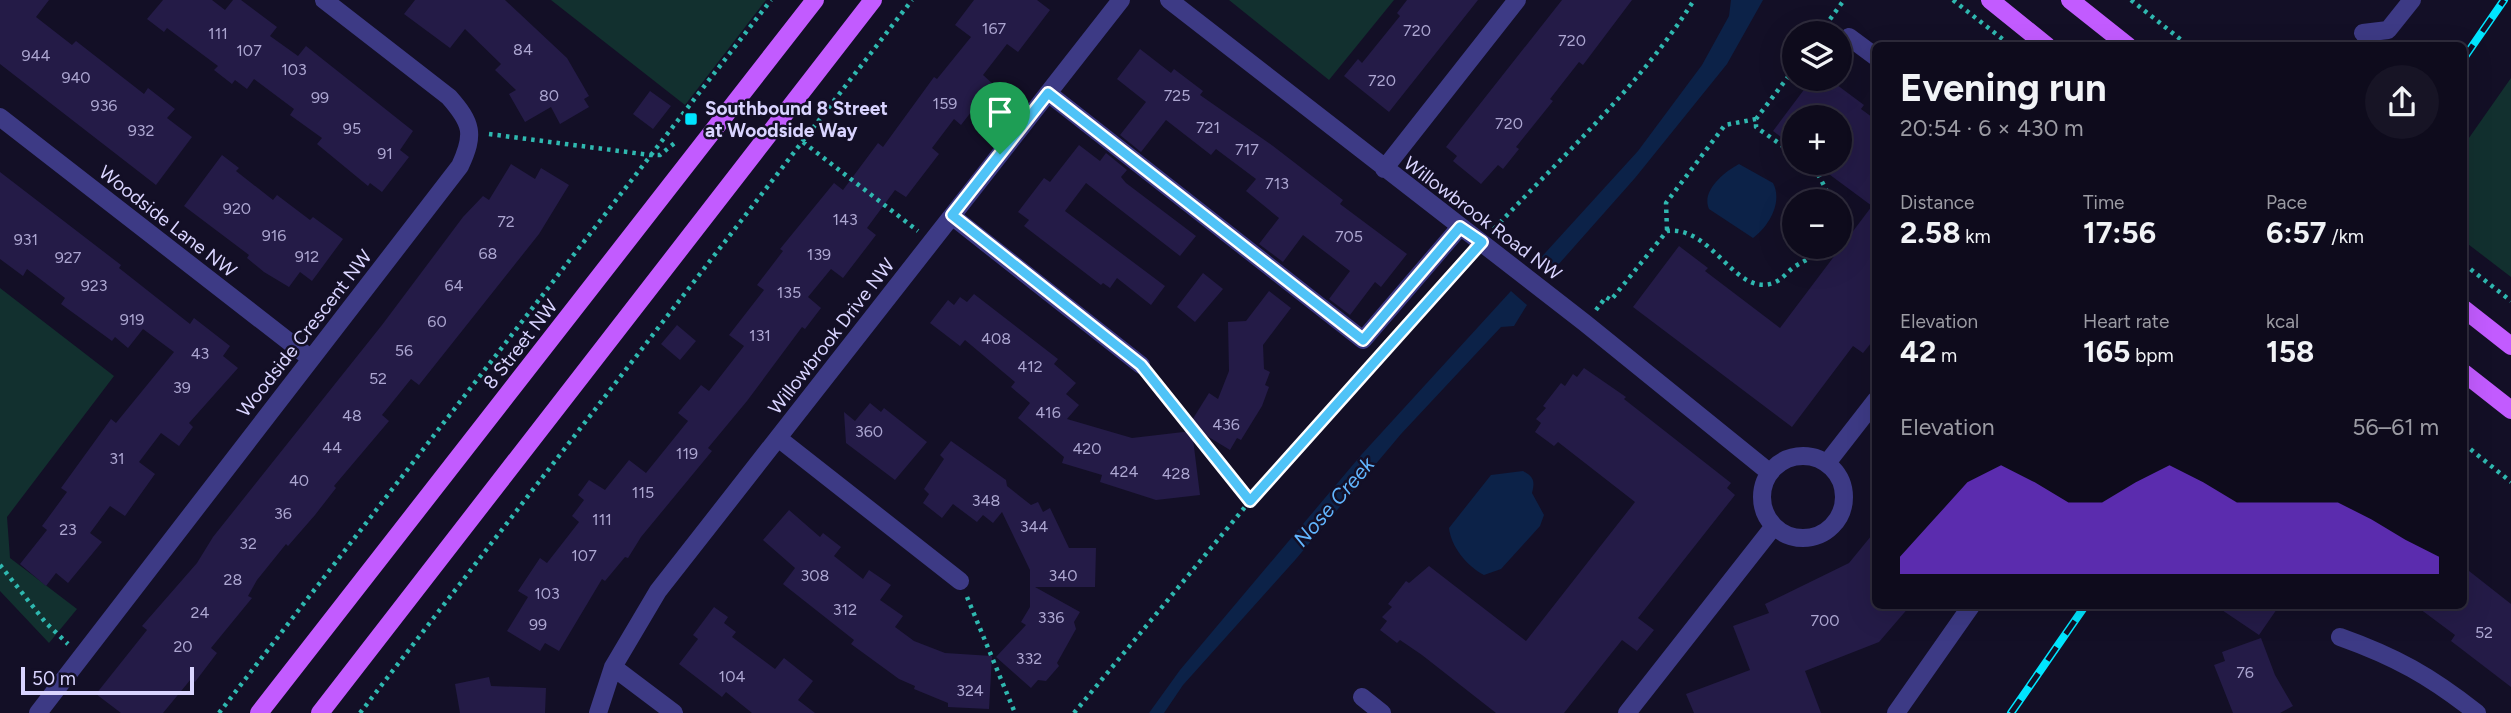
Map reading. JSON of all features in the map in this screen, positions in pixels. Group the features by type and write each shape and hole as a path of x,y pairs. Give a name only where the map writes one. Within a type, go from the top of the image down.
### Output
{"main road":[{"name":"8 Street NW","path":"259,713 815,0"},
{"path":"320,713 873,0"},
{"path":"1990,0 2042,42"},
{"path":"2070,0 2123,42"},
{"path":"2467,311 2511,346"},
{"path":"2467,375 2511,410"}],"street":[{"path":"324,0 449,97 464,114 471,131"},
{"name":"Willowbrook Drive NW","path":"598,713 613,667 658,591 1121,0"},
{"name":"Willowbrook Road NW","path":"1169,0 1579,318 1769,472"},
{"path":"1384,169 1517,0"},
{"path":"2363,33 2388,30 2412,0"},
{"path":"1852,39 1872,54"},
{"path":"1048,93 1363,340 1460,227"},
{"name":"Woodside Lane NW","path":"0,117 310,358"},
{"name":"Woodside Crescent NW","path":"38,713 460,166 471,131"},
{"path":"952,215 1141,365"},
{"path":"1828,463 1872,405"},
{"path":"778,438 960,581"},
{"path":"1796,455 1813,456 1828,463 1839,475 1844,490 1844,506 1837,521 1825,533 1809,538 1793,537 1774,526 1761,503 1762,487 1769,472 1781,461 1796,455"},
{"path":"1627,713 1774,526"},
{"path":"1896,713 1969,609"},
{"path":"2340,637 2391,655 2436,681 2477,713"},
{"path":"613,667 674,713"},
{"path":"1362,697 1382,713"}],"path":[{"path":"219,713 771,0"},
{"path":"360,713 912,0"},
{"path":"1074,713 1250,501 1590,130 1671,35 1695,0"},
{"path":"1829,21 1844,0"},
{"path":"1953,0 2005,42"},
{"path":"2131,0 2184,42"},
{"path":"1782,85 1756,119 1756,127 1782,146"},
{"path":"1579,318 1606,297 1611,300 1667,231 1666,203 1725,125 1756,119"},
{"path":"471,131 650,155 660,155 686,134"},
{"path":"803,142 932,242"},
{"path":"1667,231 1686,231 1698,237 1741,277 1762,284 1771,284 1795,265 1809,259"},
{"path":"2467,266 2511,301"},
{"path":"1141,365 1250,501"},
{"path":"2467,446 2511,482"},
{"path":"0,565 46,623 81,656"},
{"path":"960,581 1014,713"}],"green space":[{"path":"551,0 766,0 685,105"},
{"path":"1229,0 1394,0 1329,80"},
{"path":"2511,78 2511,277 2467,243 2467,141"},
{"path":"0,288 114,376 7,517 10,558 77,609 49,643 0,591"}],"water":[{"path":"1731,0 1763,0 1727,64 1635,178 1550,274 1536,263 1638,151 1702,65 1729,16"},
{"path":"1739,164 1773,183 1776,190 1773,213 1753,238 1709,209 1707,202 1715,183"},
{"name":"Nose Creek","path":"1511,291 1527,305 1514,326 1501,327 1401,434 1296,559 1183,685 1164,713 1149,713 1180,670 1362,454"},
{"path":"1523,471 1533,480 1532,493 1544,515 1540,526 1501,569 1484,575 1461,555 1449,528 1491,475"}],"building":[{"path":"0,0 49,0 36,17 72,45 76,41 144,94 148,88 175,109 167,118 192,137 156,185 0,64"},
{"path":"163,0 212,0 225,10 233,0 241,0 277,27 270,36 298,56 306,46 413,131 400,150 409,157 382,192 370,183 368,186 317,144 322,138 290,115 294,109 254,79 247,89 235,80 232,84 214,70 218,66 167,28 164,32 147,19"},
{"path":"415,0 505,0 567,58 589,96 584,99 589,107 560,124 551,107 525,122 509,94 516,90 495,70 501,64 465,29 450,48 404,14"},
{"path":"974,0 1037,0 1050,10 1018,52 1007,44 983,75 993,84 961,125 954,119 932,148 939,154 906,197 895,190 867,228 876,235 843,278 831,269 808,297 821,308 805,329 802,327 708,448 712,451 641,537 628,558 625,557 605,581 602,579 559,651 545,643 540,651 507,631 528,597 518,591 540,558 547,563 579,522 572,516 584,500 578,495 589,480 605,490 629,460 646,473 688,421 678,413 701,385 709,391 744,346 729,335 764,290 757,285 783,251 780,249 834,183 843,190 878,143 883,147 934,77 937,79 971,37 955,25"},
{"path":"1407,0 1478,0 1389,112 1344,76 1358,59 1362,63 1400,16 1397,13"},
{"path":"1562,0 1632,0 1583,65 1579,62 1550,99 1553,101 1516,147 1519,149 1503,169 1498,165 1481,184 1453,161 1457,156 1446,147"},
{"path":"1140,49 1171,73 1174,69 1203,91 1200,95 1273,146 1343,200 1340,204 1407,254 1381,287 1375,282 1350,315 1329,299 1350,271 1303,235 1283,262 1259,244 1279,218 1246,191 1256,179 1216,149 1211,155 1166,120 1141,152 1120,135 1146,102 1117,79"},
{"path":"650,91 671,106 653,129 633,114"},
{"path":"1803,91 1845,91 1864,105 1861,109 1872,117 1872,206 1830,175 1852,175 1852,105 1792,105"},
{"path":"1782,119 1782,138 1773,131"},
{"path":"1079,145 1100,161 1106,153 1127,170 1121,177 1126,183 1196,236 1180,256 1086,183 1065,211 1165,286 1151,305 1117,278 1110,288 1103,283 1101,285 1024,226 1029,220 1018,212 1044,178 1050,182"},
{"path":"222,155 239,168 236,171 273,200 277,195 310,220 313,217 343,239 312,281 300,272 289,287 264,272 247,258 249,255 184,206"},
{"path":"511,164 535,179 541,168 569,185 539,234 419,385 411,379 382,415 389,421 334,486 336,488 315,515 288,546 286,544 257,580 248,596 252,598 211,648 217,653 195,682 191,679 163,713 121,713 96,694 147,630 142,626 197,563 213,537 382,325 463,217 483,196 489,200"},
{"path":"0,172 121,265 119,268 190,324 194,318 230,346 223,356 238,368 189,423 193,427 179,446 161,433 139,462 155,474 125,516 110,506 90,533 102,542 68,583 56,573 46,586 20,564 47,530 42,526 67,492 61,488 111,419 116,423 174,352 143,329 128,348 115,337 112,341 61,304 65,298 27,269 23,276 0,259"},
{"path":"1872,206 1872,342 1863,353 1853,346 1792,427 1633,307 1679,246 1708,268 1705,271 1780,328 1832,259 1852,259 1852,233"},
{"path":"1203,273 1223,289 1195,322 1177,307"},
{"path":"1269,291 1291,308 1263,345 1264,369 1270,372 1265,385 1269,387 1262,406 1241,440 1237,438 1230,450 1189,425 1209,393 1218,399 1229,371 1228,322 1246,321"},
{"path":"974,294 1058,359 1054,364 1076,383 1066,394 1079,405 1067,419 1132,438 1192,431 1200,495 1156,500 1100,482 1102,475 1062,463 1064,457 1018,418 1030,403 1011,387 1015,382 965,340 960,346 930,323 948,300 954,305 960,297 967,302"},
{"path":"677,325 696,341 680,360 661,344"},
{"path":"1584,368 1626,397 1624,399 1731,483 1727,488 1735,495 1638,618 1654,630 1637,651 1622,640 1564,713 1496,713 1422,655 1400,640 1397,643 1380,630 1387,621 1382,617 1392,607 1388,604 1406,581 1409,583 1429,566 1526,641 1635,502 1558,442 1554,446 1535,432 1541,423 1536,419 1546,408 1543,406 1561,383 1565,386 1573,374 1577,377"},
{"path":"870,403 881,412 884,408 927,442 895,480 846,443 844,412 855,421"},
{"path":"951,441 1006,480 1007,486 1031,505 1038,502 1043,512 1050,508 1069,548 1096,548 1095,587 1035,587 1080,612 1074,622 1076,629 1057,663 1059,666 1046,681 1038,680 1031,688 996,657 1026,625 1021,622 1030,607 1030,570 1002,512 993,523 983,515 977,522 953,504 942,518 923,503 929,494 924,489 944,459 940,455"},
{"path":"789,510 820,537 823,533 841,547 834,556 863,579 869,570 891,585 880,600 903,616 895,627 914,641 945,653 992,656 989,709 948,707 948,703 914,689 915,686 899,679 851,644 854,640 783,584 795,568 763,540"},
{"path":"1872,535 1872,609 1907,609 1879,642 1805,671 1821,713 1694,713 1686,694 1750,670 1733,626 1769,613 1765,604 1849,563"},
{"path":"2467,569 2511,604 2511,687 2451,641 2455,635 2420,609 2467,609"},
{"path":"714,607 728,617 724,623 736,632 732,637 775,669 784,658 813,681 798,700 815,713 752,713 726,692 722,697 679,664 698,639 693,635"},
{"path":"2220,609 2277,609 2259,635"},
{"path":"2261,638 2275,675 2293,706 2280,713 2233,713 2214,665 2225,661 2222,652"},
{"path":"489,677 491,686 546,688 545,713 460,713 455,684"}],"railway":[{"path":"2467,54 2504,0"},
{"path":"2011,713 2083,609"}],"place":[{"name":"Southbound 8 Street at Woodside Way","path":"691,119"}],"route":[{"path":"1048,93 1363,340 1460,227 1482,242 1460,270 1250,501 1141,365 952,215 1000,154 1048,93"}]}
